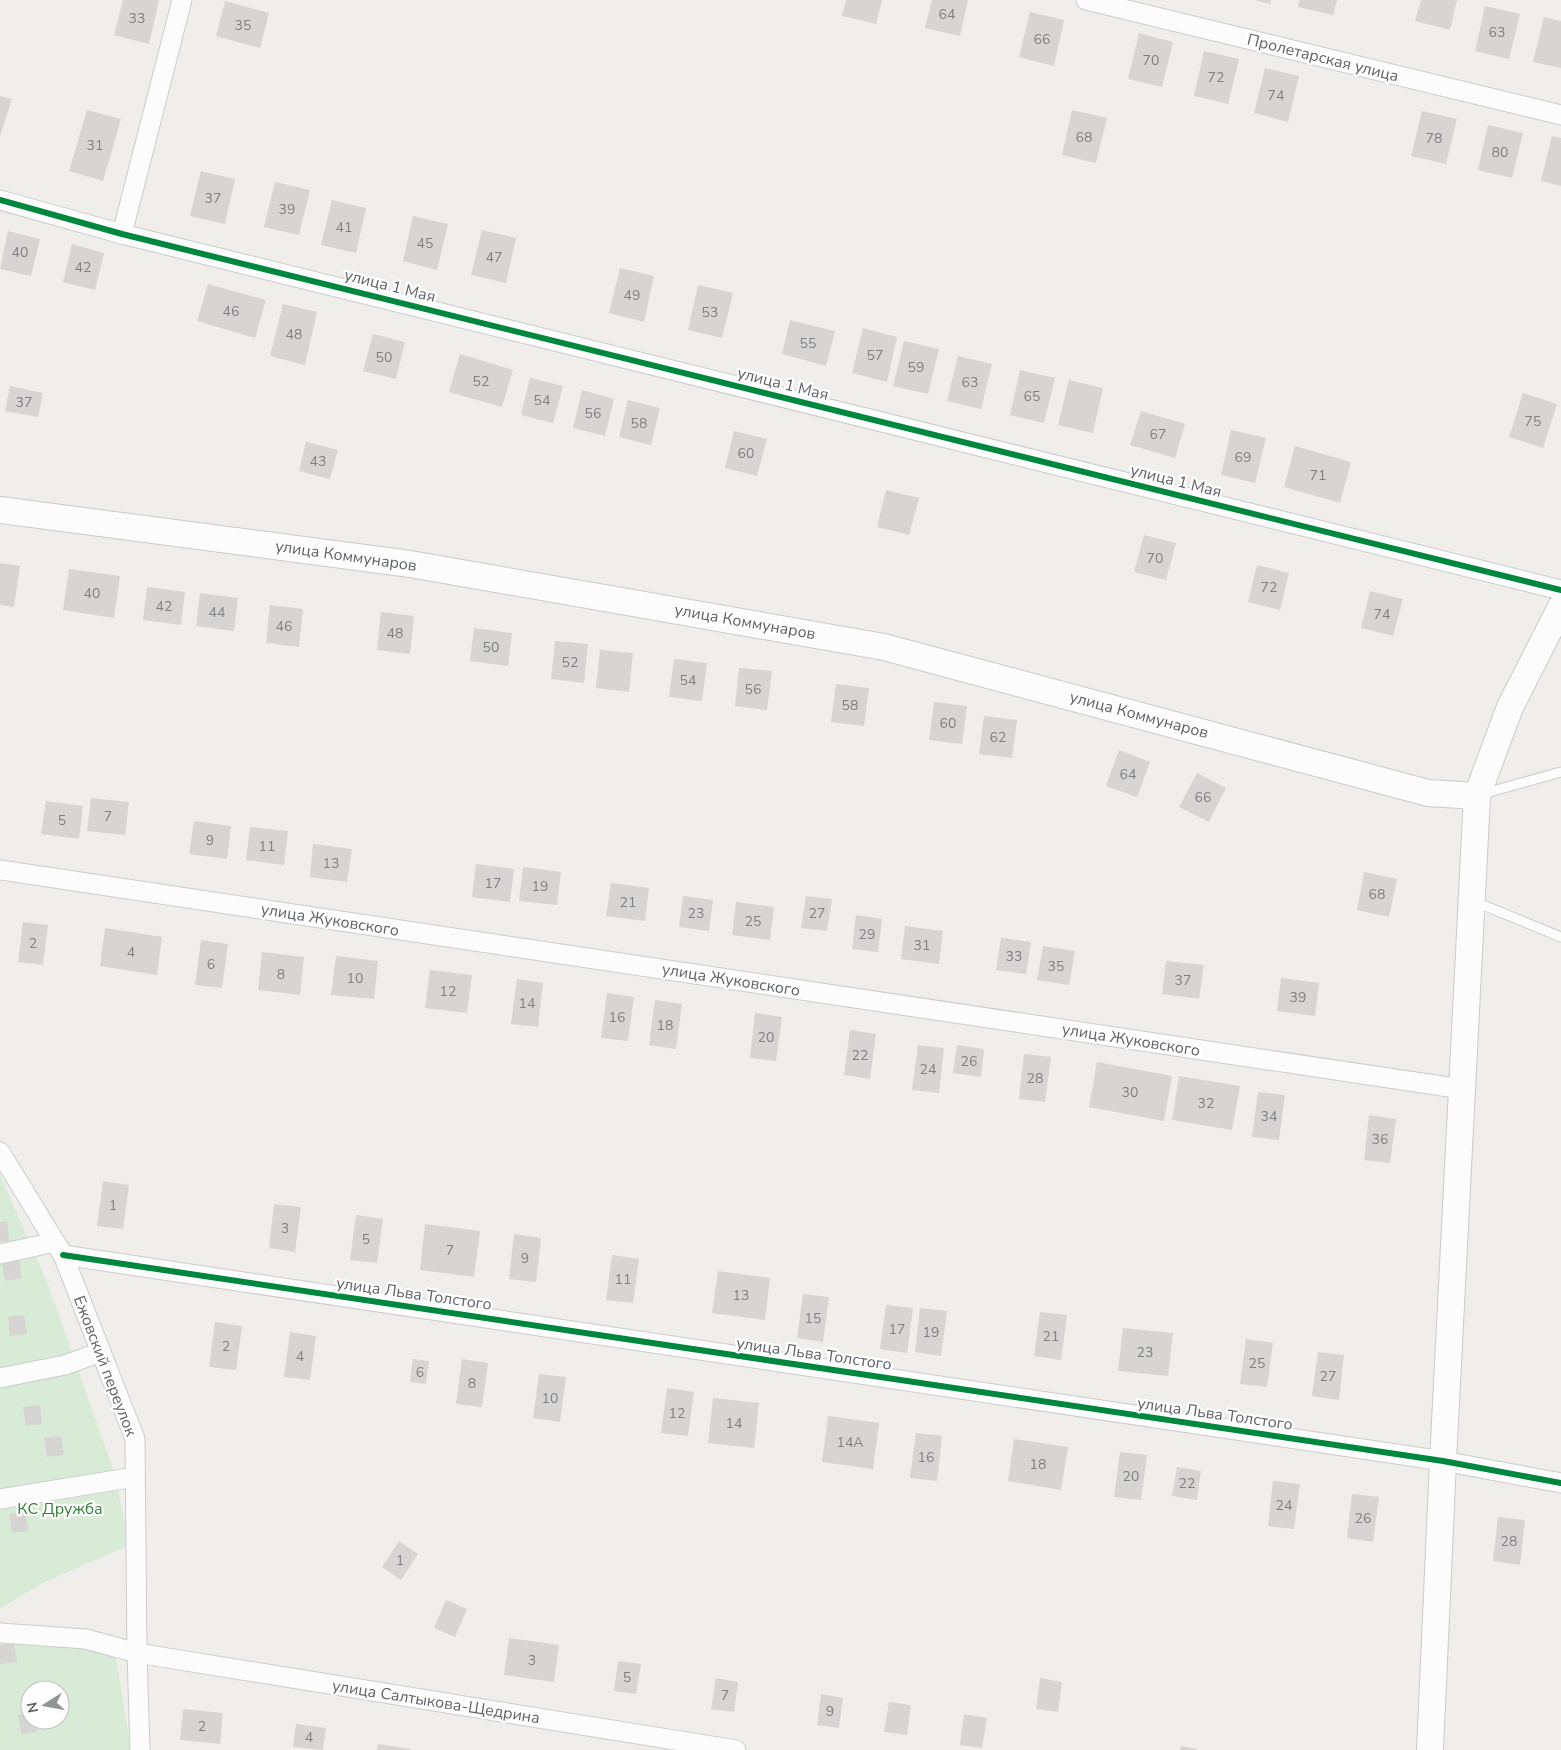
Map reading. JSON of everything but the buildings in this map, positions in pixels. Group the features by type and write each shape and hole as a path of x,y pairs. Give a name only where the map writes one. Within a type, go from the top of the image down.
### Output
{"main road":[{"name":"улица Коммунаров","path":"0,510 410,564 884,647 1428,793 1477,796"},
{"path":"1430,1750 1477,796 1510,707 1561,607"}],"street":[{"path":"122,234 182,0"},
{"name":"Пролетарская улица","path":"1086,0 1561,115"},
{"name":"улица 1 Мая","path":"0,200 122,234 1561,590"},
{"name":"улица Жуковского","path":"0,870 1462,1089"},
{"name":"Ежовский переулок","path":"0,1152 59,1249 134,1439 140,1750"},
{"path":"0,1254 59,1249"},
{"name":"улица Льва Толстого","path":"59,1249 1443,1461 1561,1484"},
{"path":"0,1378 65,1365 100,1352"},
{"path":"0,1499 135,1477"},
{"name":"улица Салтыкова-Щедрина","path":"0,1633 86,1639 137,1653 736,1750"}],"lane":[{"path":"1477,796 1561,772"},
{"path":"1471,900 1561,937"}],"green space":[{"name":"КС Дружба","path":"0,1175 47,1282 112,1466 130,1545 42,1583 0,1609"},
{"path":"0,1635 86,1639 116,1658 131,1750 0,1750"}],"cycle path":[{"path":"0,200 122,234 1561,590"},
{"path":"63,1255 1443,1461 1561,1483"}]}
